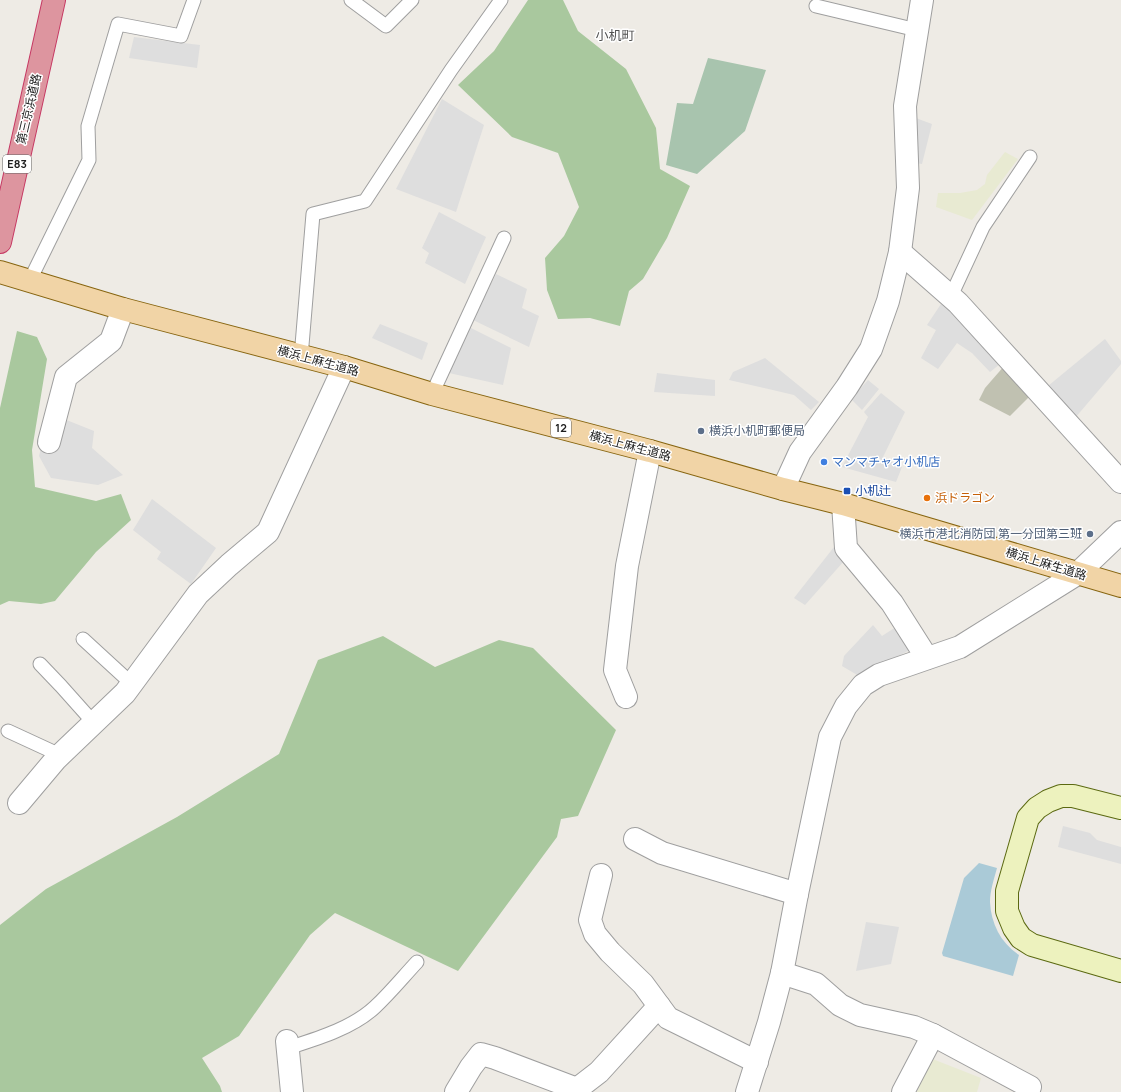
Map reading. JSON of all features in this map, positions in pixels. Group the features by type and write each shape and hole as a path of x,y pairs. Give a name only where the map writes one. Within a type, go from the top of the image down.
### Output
{"highway":[{"name":"第三京浜道路","path":"0,242 54,0"}],"main road":[{"name":"横浜上麻生道路","path":"0,272 123,309 344,367 432,394 650,451 783,489 843,504 1121,586"}],"street":[{"path":"783,489 800,452 848,387 871,349 888,301 900,252 908,188 905,106 922,0"},
{"path":"900,252 958,303 1121,482"},
{"path":"49,442 66,377 111,341 123,309"},
{"path":"19,803 60,755 125,693 198,594 229,564 268,532 344,367"},
{"path":"626,697 615,670 627,566 650,451"},
{"path":"843,504 846,548 892,603 927,658"},
{"path":"747,1092 770,1022 782,973 830,737 846,706 863,685 879,675 960,647 1077,574 1121,532"},
{"path":"1121,808 1073,796 1061,796 1048,801 1037,808 1028,818 1007,891 1008,911 1014,928 1021,938 1032,945 1121,971"},
{"path":"635,839 662,853 797,894"},
{"path":"601,875 590,920 595,934 610,952 643,984 668,1018 757,1062"},
{"path":"782,973 816,984 840,1004 860,1015 914,1027 933,1035 1030,1087"},
{"path":"456,1092 471,1067 481,1054 495,1058 576,1090 600,1072 659,1006"},
{"path":"903,1092 933,1035"},
{"path":"288,1044 292,1092"}],"lane":[{"path":"30,280 89,160 88,126 118,24 180,36 194,0"},
{"path":"351,0 386,26 412,0"},
{"path":"301,356 313,214 365,201 451,70 501,0"},
{"path":"823,5 917,30"},
{"path":"951,296 983,227 1030,157"},
{"path":"432,394 504,238"},
{"path":"83,639 132,684"},
{"path":"40,664 94,723"},
{"path":"8,731 60,755"},
{"path":"288,1044 330,1034 357,1019 374,1008 417,962"}],"shaded area":[{"path":"134,37 200,45 197,68 129,58"},
{"path":"442,99 484,125 456,212 396,189"},
{"path":"913,117 932,124 922,164 915,163"},
{"path":"1005,152 1018,159 972,220 936,207 938,193 960,193 977,190 985,184 987,175"},
{"path":"439,212 486,237 465,284 425,263 429,253 422,248"},
{"path":"496,274 527,289 522,308 539,316 529,347 473,320"},
{"path":"941,304 952,307 1000,364 990,372 972,353 957,343 938,369 921,358 936,330 927,325"},
{"path":"380,324 428,343 422,360 372,338"},
{"path":"469,327 511,348 503,385 449,373"},
{"path":"1105,339 1121,361 1121,364 1075,418 1048,386"},
{"path":"765,358 819,402 811,410 794,395 729,380 733,372"},
{"path":"1005,365 1031,395 1010,416 979,400 985,388"},
{"path":"657,373 715,380 715,396 654,392"},
{"path":"868,380 879,389 862,410 851,399"},
{"path":"881,393 905,412 883,457 902,467 896,482 842,467 868,417 864,412"},
{"path":"64,419 94,431 92,448 123,475 98,485 51,478 39,456 42,444"},
{"path":"152,499 216,548 191,584 157,559 161,552 133,530"},
{"path":"834,547 844,561 805,605 794,598"},
{"path":"873,625 882,636 896,627 910,650 859,676 842,666 844,656"},
{"path":"1063,826 1090,833 1097,840 1121,847 1121,864 1058,847"},
{"path":"866,922 899,927 891,964 856,971"},
{"path":"930,1058 981,1078 977,1092 917,1092"}],"green space":[{"path":"528,0 563,0 578,31 626,69 656,128 660,169 690,186 667,238 643,279 629,291 620,326 590,318 558,319 547,290 545,258 564,236 579,207 558,153 512,137 458,85 494,51"},
{"path":"708,58 766,70 745,131 697,174 666,165 677,103 693,104"},
{"path":"17,331 37,337 47,359 32,450 35,487 96,501 121,494 131,520 96,552 55,601 41,604 9,601 0,605 0,408"},
{"path":"383,636 435,667 499,640 533,648 616,730 578,816 561,819 557,837 458,971 335,913 310,935 239,1036 202,1058 220,1086 222,1092 0,1092 0,925 46,889 177,817 279,754 318,660"}],"water":[{"path":"979,863 997,868 992,885 990,902 992,918 1002,939 1019,955 1013,976 943,956 942,953 964,878"}],"place":[{"name":"横浜小机町郵便局","path":"701,431"},
{"name":"マンマチャオ小机店","path":"824,462"},
{"name":"小机辻","path":"847,491"},
{"name":"浜ドラゴン","path":"927,498"},
{"name":"横浜市港北消防団 第一分団第三班","path":"1090,534"}],"district":[{"name":"小机町","path":"615,35"}]}
